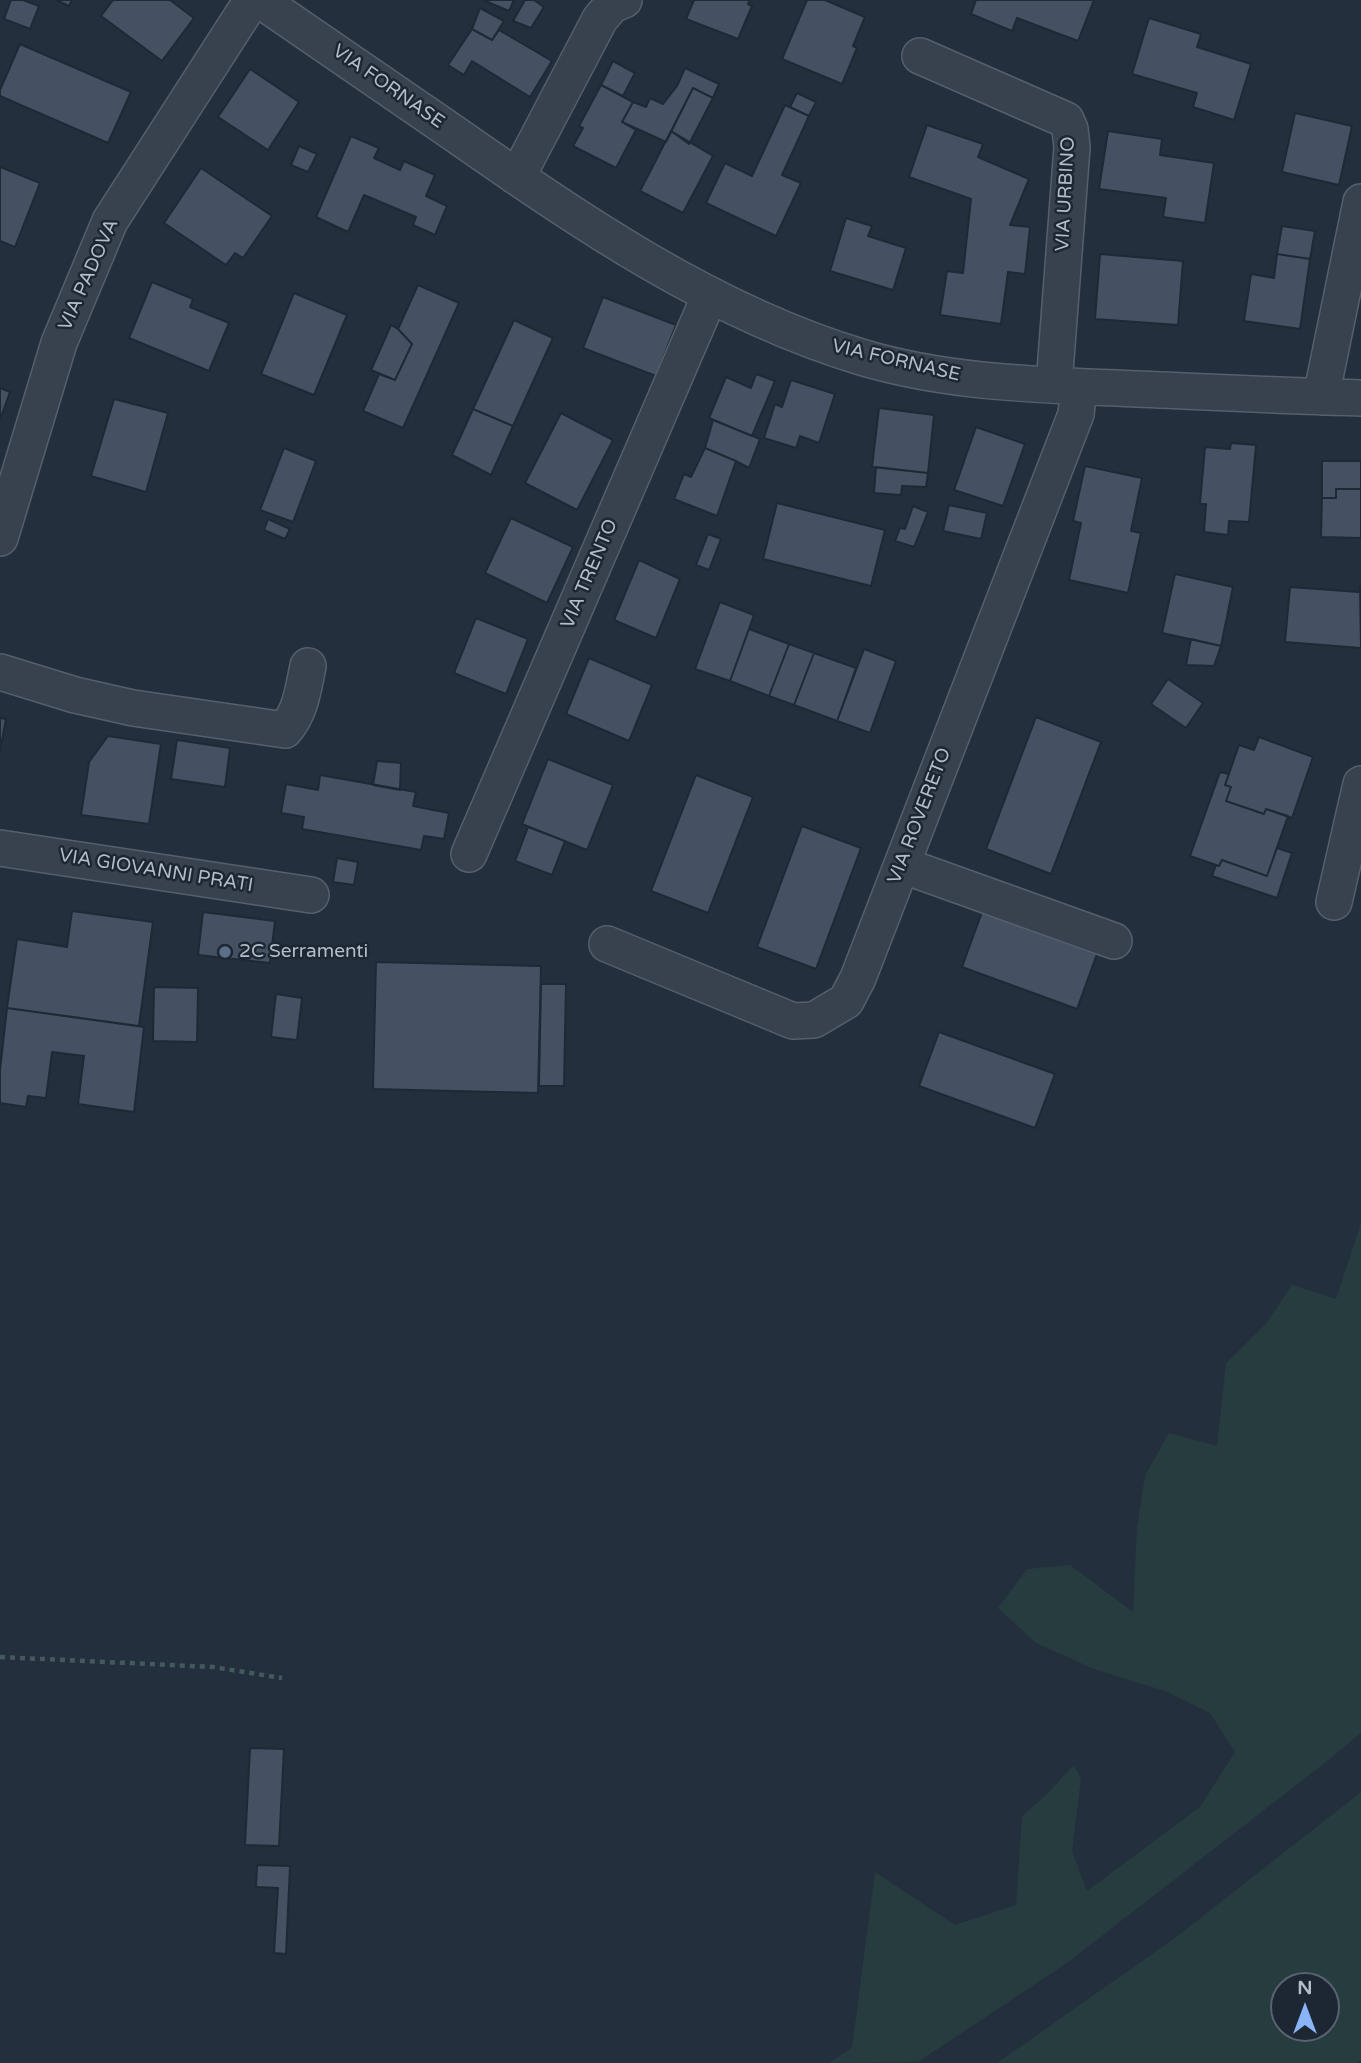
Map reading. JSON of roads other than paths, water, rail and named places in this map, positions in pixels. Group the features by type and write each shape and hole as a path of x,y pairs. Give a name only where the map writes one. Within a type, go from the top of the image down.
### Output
{"street":[{"name":"VIA PADOVA","path":"0,538 59,343 110,221 252,0"},
{"name":"VIA FORNASE","path":"260,0 606,236 710,295 808,339 863,357 921,371 979,380 1361,398"},
{"path":"515,176 525,162 600,19 612,5 624,0"},
{"name":"VIA URBINO","path":"920,56 1066,120 1070,129 1072,147 1066,386"},
{"path":"1321,397 1361,202"},
{"name":"VIA TRENTO","path":"469,854 710,295"},
{"name":"VIA ROVERETO","path":"607,944 793,1021 814,1020 846,1002 858,978 1076,414 1066,386"},
{"path":"0,672 75,695 133,708 285,730 299,708 308,666"},
{"path":"1334,902 1361,784"},
{"name":"VIA GIOVANNI PRATI","path":"0,848 311,895"},
{"path":"902,865 1114,941"}],"place":[{"name":"2C Serramenti","path":"225,952"}]}
